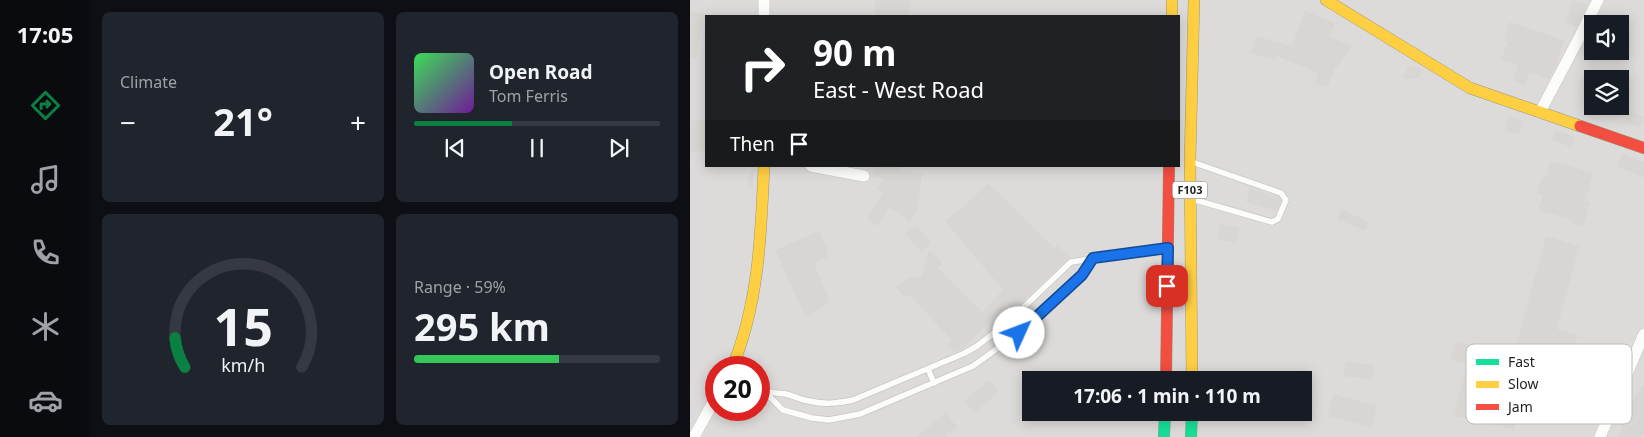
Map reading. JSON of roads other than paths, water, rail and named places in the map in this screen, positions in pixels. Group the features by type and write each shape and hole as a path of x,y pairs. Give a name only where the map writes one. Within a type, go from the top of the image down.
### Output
{"main road":[{"path":"1172,0 1172,15"},
{"name":"F103","path":"1192,371 1190,161 1194,0"},
{"path":"1326,0 1470,88 1644,148"},
{"path":"737,356 750,315 762,227 764,167"},
{"name":"F103","path":"1166,371 1169,167"},
{"path":"1164,437 1165,421"},
{"path":"1191,437 1192,421"}],"street":[{"path":"764,0 764,15"},
{"path":"1540,112 1598,0"},
{"path":"816,167 864,176"},
{"path":"1632,362 1644,334"},
{"path":"694,437 705,417"},
{"path":"1600,437 1606,424"}],"lane":[{"path":"1190,161 1281,193 1286,200 1278,219 1272,222 1191,199"},
{"path":"770,392 822,403 853,400 965,353 977,346 1007,323 1071,262 1168,248"},
{"path":"770,398 783,410 812,418 829,420 860,414 934,383 973,366 1019,333 1082,275 1093,258"},
{"path":"928,369 934,383"}]}
